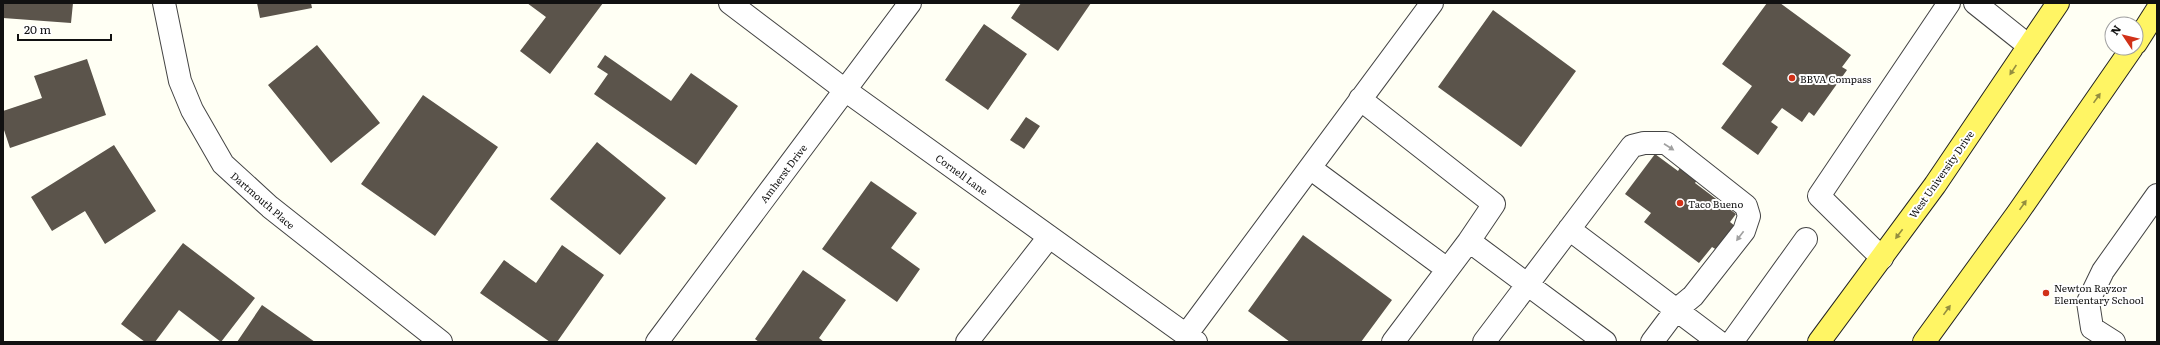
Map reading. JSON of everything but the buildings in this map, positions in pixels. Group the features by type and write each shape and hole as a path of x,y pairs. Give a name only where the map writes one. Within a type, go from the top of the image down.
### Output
{"main road":[{"name":"West University Drive","path":"1819,342 1936,185 2058,3"},
{"path":"2144,30 2157,10"},
{"path":"1924,342 2022,208 2126,56"}],"street":[{"name":"Dartmouth Place","path":"164,3 180,81 192,110 223,164 270,207 441,342"},
{"name":"Cornell Lane","path":"730,3 845,90 1191,339"},
{"name":"Amherst Drive","path":"657,342 910,3"},
{"path":"1191,339 1310,168 1432,3"},
{"path":"1882,258 1819,196 1949,3"},
{"path":"1975,3 2029,46"},
{"path":"1360,99 1494,204 1469,241 1393,342"},
{"path":"1492,339 1527,285 1632,146 1644,143 1666,143 1746,206 1749,216 1744,231 1693,296 1676,310 1652,342"},
{"path":"1310,168 1447,269"},
{"path":"2114,342 2092,328 2088,302 2103,271 2157,195"},
{"path":"1569,229 1719,342"},
{"path":"967,342 1049,237"},
{"path":"1732,342 1806,239"},
{"path":"1469,241 1605,342"}],"place":[{"name":"BBVA Compass","path":"1792,78"},
{"name":"Taco Bueno","path":"1680,203"},
{"name":"Newton Rayzor Elementary School","path":"2046,293"}]}
